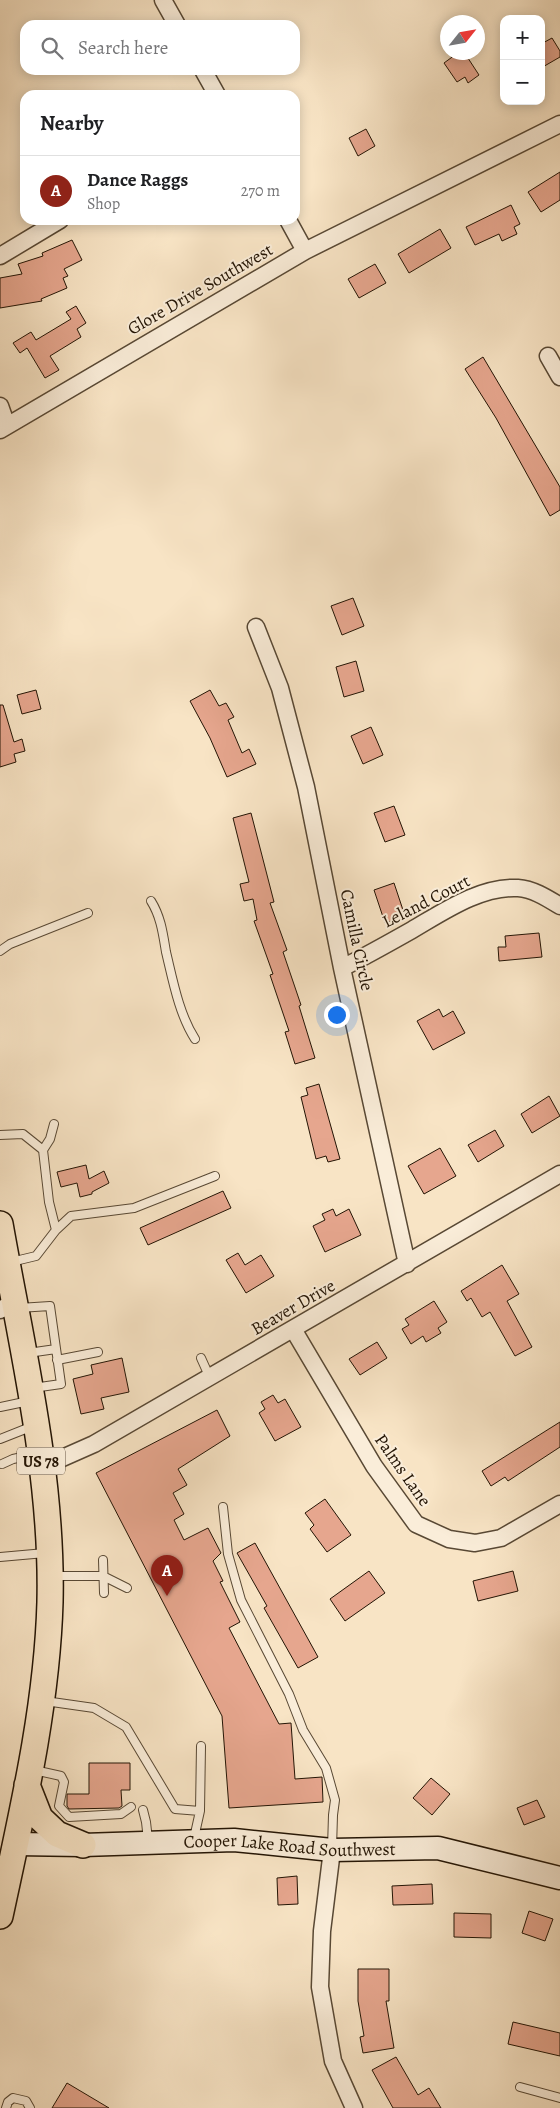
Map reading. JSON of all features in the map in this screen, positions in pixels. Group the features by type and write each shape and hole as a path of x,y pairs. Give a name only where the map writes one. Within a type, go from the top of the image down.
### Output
{"main road":[{"name":"US 78","path":"0,1224 7,1263 9,1307 23,1353 41,1460 49,1565 47,1647 42,1701 16,1844 0,1916"},
{"path":"28,1776 40,1818 57,1834 83,1845"}],"street":[{"path":"163,0 174,20"},
{"path":"206,75 215,90"},
{"name":"Glore Drive Southwest","path":"3,428 305,251 560,124"},
{"path":"0,256 52,225"},
{"path":"291,225 305,251"},
{"path":"548,356 560,377"},
{"path":"0,406 3,428"},
{"name":"Camilla Circle","path":"256,627 280,688 306,787 342,968 407,1264"},
{"name":"Leland Court","path":"342,968 456,905 484,894 502,889 519,888 538,894 560,906"},
{"name":"Beaver Drive","path":"41,1460 94,1444 560,1174"},
{"name":"Palms Lane","path":"293,1329 374,1466 416,1524 449,1539 475,1543 501,1538 560,1504"},
{"name":"Cooper Lake Road Southwest","path":"16,1844 83,1845 234,1840 332,1850 438,1848 560,1878"},
{"path":"332,1850 322,1931 320,1987 333,2060 354,2108"}],"lane":[{"path":"150,901 158,913 171,972 186,1024 195,1039"},
{"path":"0,951 10,944 88,913"},
{"path":"54,1124 50,1139 43,1150 49,1202 56,1230"},
{"path":"0,1135 22,1134 43,1150"},
{"path":"7,1263 36,1256 56,1230 71,1216 134,1208 215,1176"},
{"path":"0,1408 61,1384 50,1306 9,1307"},
{"path":"23,1353 56,1349"},
{"path":"58,1360 98,1352"},
{"path":"201,1358 210,1378"},
{"path":"0,1439 35,1425"},
{"path":"2,1464 13,1459 41,1460"},
{"path":"223,1507 228,1554 241,1600 288,1694 303,1730 326,1768 335,1800 332,1850"},
{"path":"0,1557 103,1576 127,1588"},
{"path":"103,1560 104,1593"},
{"path":"42,1701 94,1708 126,1727 175,1809 200,1811"},
{"path":"193,1841 200,1811 201,1746"},
{"path":"28,1776 61,1776 64,1782 59,1806 69,1817 121,1814 131,1807"},
{"path":"142,1810 146,1822 148,1843"},
{"path":"520,2087 560,2098"},
{"path":"6,2108 8,2102 14,2098 26,2101 30,2108"}],"building":[{"path":"552,38 560,51 560,57 545,66 545,60 545,42"},
{"path":"448,60 469,60 479,75 468,83 465,77 457,82 444,63"},
{"path":"366,129 375,146 358,156 349,138"},
{"path":"560,172 560,200 541,212 528,192"},
{"path":"511,205 520,224 514,227 517,234 502,241 499,234 475,245 466,227"},
{"path":"440,229 451,248 409,273 398,254"},
{"path":"72,240 82,260 64,269 68,276 63,278 67,288 41,299 42,301 0,308 0,278 22,274 18,264 43,256 42,253"},
{"path":"375,264 386,283 359,298 348,279"},
{"path":"76,306 86,323 77,329 81,337 50,356 59,370 45,378 27,348 20,353 13,343 31,332 36,340 71,319 66,312"},
{"path":"483,357 560,487 560,510 550,516 496,418 465,369"},
{"path":"353,598 364,626 342,635 331,606"},
{"path":"356,661 364,691 344,697 336,667"},
{"path":"36,690 41,709 22,714 17,695"},
{"path":"210,690 219,706 226,703 234,717 228,720 242,753 249,749 256,764 227,777 210,738 190,701"},
{"path":"0,705 3,705 14,742 22,739 25,751 14,754 16,762 0,767"},
{"path":"371,727 383,755 363,764 351,736"},
{"path":"394,806 405,835 385,842 374,813"},
{"path":"251,813 274,902 270,903 287,950 283,952 301,1005 299,1006 315,1058 295,1064 285,1032 289,1031 270,975 273,974 254,921 257,920 253,899 244,901 240,884 249,882 233,818"},
{"path":"394,883 405,916 385,923 374,890"},
{"path":"539,933 542,957 499,961 498,947 506,947 505,936"},
{"path":"439,1009 443,1017 453,1011 465,1033 433,1050 417,1021"},
{"path":"319,1084 340,1159 328,1162 326,1156 316,1159 301,1097 308,1095 306,1088"},
{"path":"549,1096 560,1116 532,1133 521,1114"},
{"path":"495,1130 504,1146 478,1162 468,1145"},
{"path":"440,1148 456,1176 424,1194 408,1166"},
{"path":"86,1165 89,1179 104,1171 109,1183 92,1192 92,1194 80,1197 77,1183 61,1187 57,1172"},
{"path":"223,1191 231,1208 148,1245 140,1228"},
{"path":"333,1209 336,1216 349,1209 361,1235 325,1252 313,1226 325,1220 322,1214"},
{"path":"238,1253 245,1265 261,1255 274,1276 246,1293 226,1260"},
{"path":"502,1265 519,1294 507,1301 532,1347 515,1356 490,1312 482,1317 471,1298 467,1301 461,1291"},
{"path":"434,1301 447,1322 438,1328 441,1333 426,1342 423,1336 411,1344 402,1329 409,1325 405,1319"},
{"path":"377,1342 387,1358 360,1375 349,1359"},
{"path":"122,1358 129,1392 101,1398 104,1409 81,1414 73,1379 93,1374 91,1365"},
{"path":"273,1395 278,1403 285,1399 301,1427 275,1441 259,1413 265,1409 261,1402"},
{"path":"217,1410 230,1436 178,1469 187,1485 173,1493 184,1514 174,1520 184,1540 208,1528 221,1553 213,1561 223,1581 220,1582 240,1622 229,1628 279,1724 291,1723 295,1779 322,1777 323,1802 229,1808 222,1716 96,1473"},
{"path":"560,1422 560,1447 508,1481 505,1477 491,1486 482,1471"},
{"path":"325,1499 351,1535 327,1552 310,1529 314,1525 305,1513"},
{"path":"255,1543 318,1657 298,1668 264,1608 267,1606 237,1553"},
{"path":"369,1571 385,1593 345,1621 330,1599"},
{"path":"513,1571 518,1591 478,1601 473,1581"},
{"path":"89,1763 130,1763 130,1790 121,1790 122,1806 119,1808 69,1809 67,1806 67,1794 89,1794"},
{"path":"431,1778 450,1794 432,1815 413,1798"},
{"path":"537,1800 545,1817 524,1825 517,1808"},
{"path":"297,1876 298,1904 278,1905 277,1878"},
{"path":"432,1884 433,1904 393,1905 392,1886"},
{"path":"529,1911 553,1919 545,1941 522,1933"},
{"path":"454,1913 491,1914 491,1938 454,1937"},
{"path":"358,1969 389,1969 389,2001 386,2001 394,2048 363,2053 360,2037 364,2036 358,2001"},
{"path":"513,2022 560,2033 560,2056 508,2044"},
{"path":"396,2057 418,2095 429,2088 441,2108 393,2108 372,2070"},
{"path":"67,2083 109,2108 52,2108"}],"place":[{"name":"Dance Raggs","path":"167,1596"}]}
